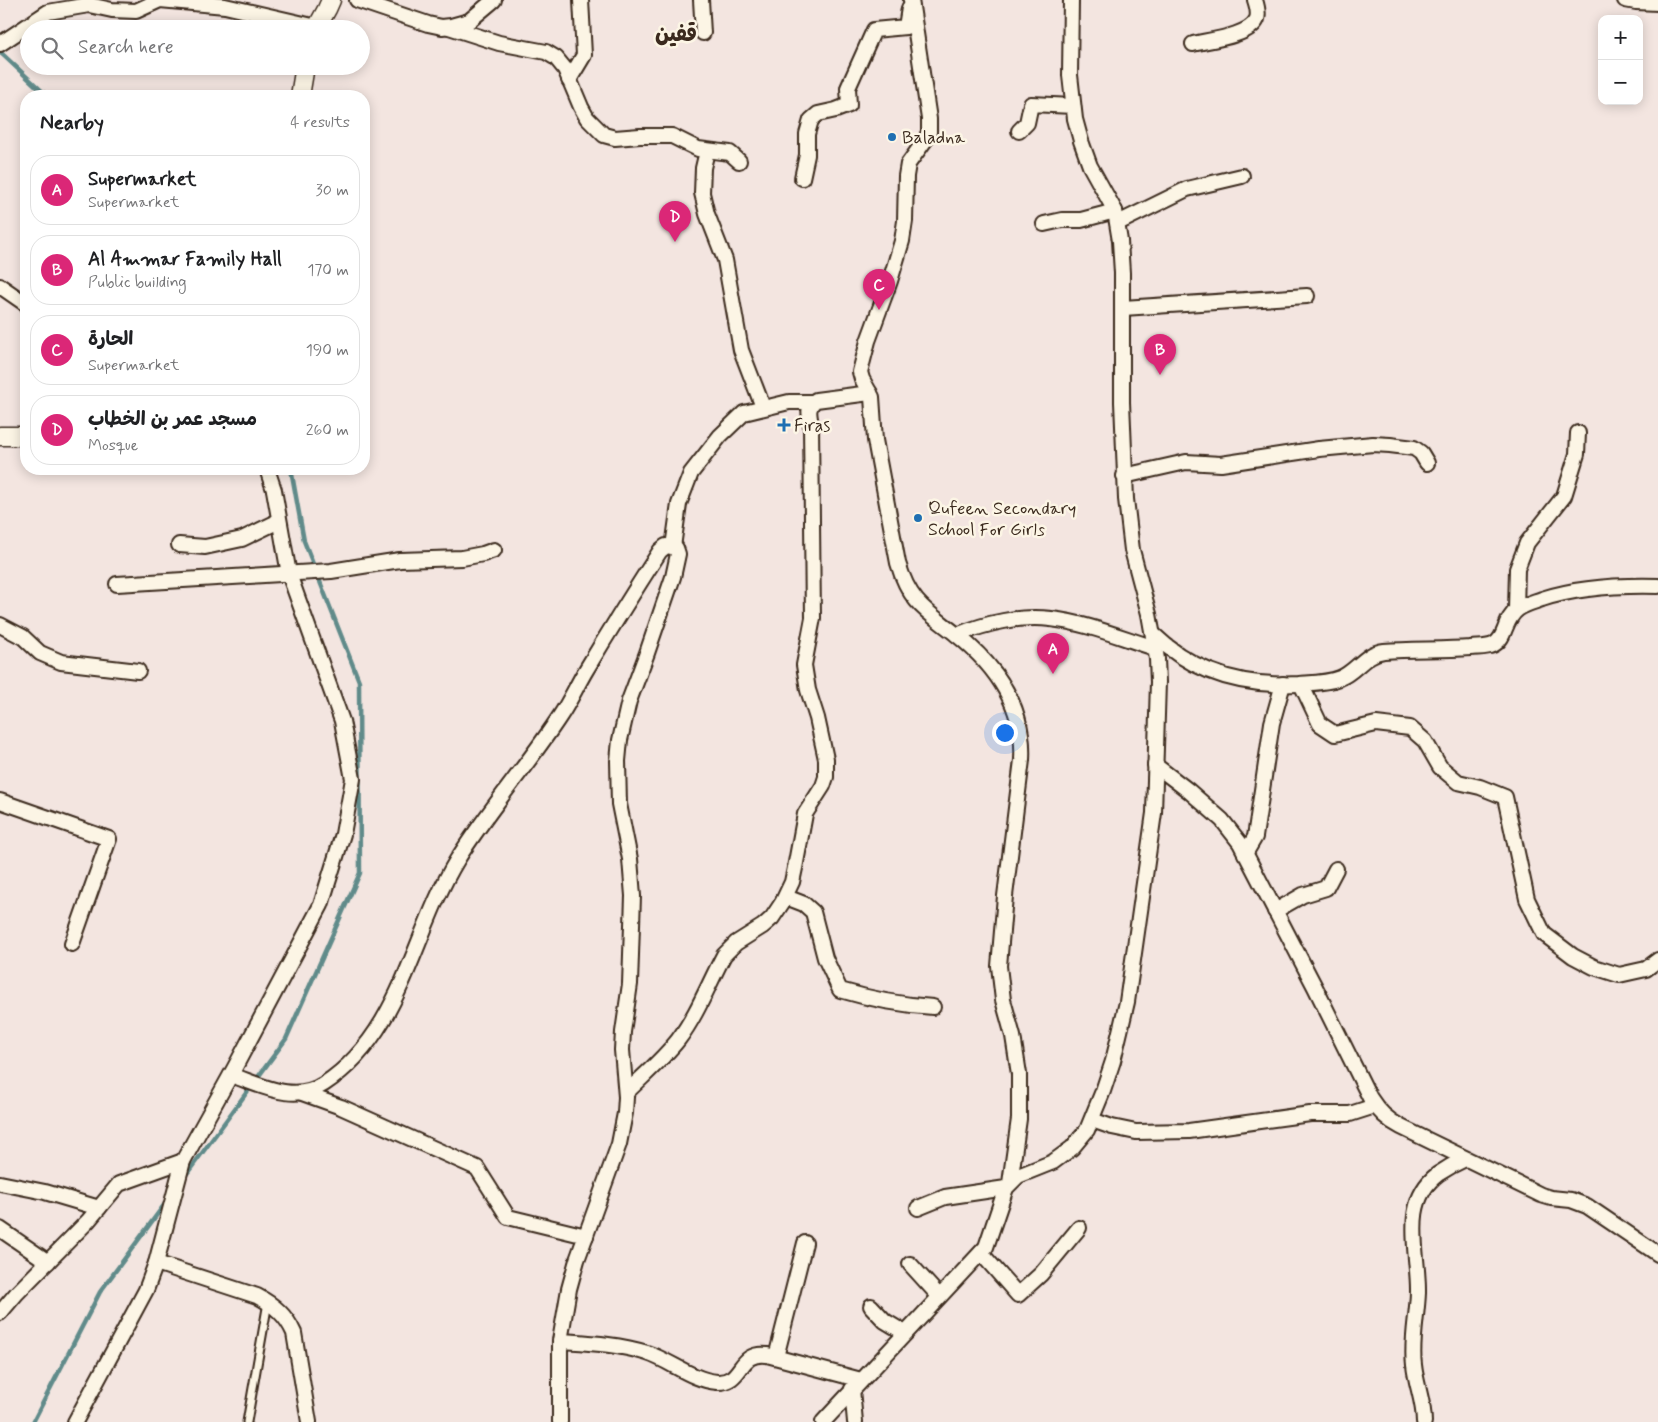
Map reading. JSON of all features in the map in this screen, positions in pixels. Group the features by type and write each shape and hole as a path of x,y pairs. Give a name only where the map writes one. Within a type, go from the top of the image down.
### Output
{"street":[{"path":"36,20 48,12 89,5 112,10 136,11 160,0 225,6 284,20"},
{"path":"321,20 331,0"},
{"path":"357,0 428,24 449,27 499,43 550,54 561,62 587,118 604,135 615,138 666,135 707,151 727,152 739,161"},
{"path":"449,27 469,21 494,0"},
{"path":"569,80 584,55 582,0"},
{"path":"700,0 703,34"},
{"path":"802,178 807,155 807,134 811,120 818,114 849,105 848,88 874,30 906,26 911,0"},
{"path":"823,1422 987,1246 1008,1185 1019,1119 1019,1074 1013,1036 1003,1000 999,966 1005,896 1020,786 1023,753 1022,738 1015,708 1001,681 974,650 921,606 907,587 898,563 875,440 873,406 870,393 862,379 861,367 876,315 897,262 902,241 906,211 906,174 908,164 922,146 929,132 929,119 911,0"},
{"path":"918,1208 945,1196 1008,1185 1025,1172 1053,1162 1063,1155 1080,1139 1092,1120 1113,1061 1127,1002 1143,877 1154,813 1158,682 1154,634 1132,550 1128,523 1124,476 1122,402 1122,273 1117,217 1086,156 1077,126 1070,74 1072,0"},
{"path":"1193,44 1240,33 1251,28 1258,18 1258,8 1255,0"},
{"path":"1625,0 1658,3"},
{"path":"0,44 20,31"},
{"path":"301,90 304,75"},
{"path":"1019,131 1027,123 1030,104 1073,106"},
{"path":"707,151 703,168 702,193 707,214 725,260 741,350 763,407"},
{"path":"1044,224 1062,220 1117,217 1187,189 1242,176"},
{"path":"0,286 20,300"},
{"path":"1123,308 1307,296"},
{"path":"673,547 679,504 691,473 720,436 744,413 789,402 813,402 818,399 870,393"},
{"path":"626,1093 664,1056 687,1027 729,948 764,926 779,909 786,897 796,868 805,814 823,786 827,768 824,747 808,690 804,664 813,618 811,424 809,410 813,402"},
{"path":"1516,610 1517,569 1527,543 1564,496 1577,454 1578,433"},
{"path":"0,436 20,436"},
{"path":"1124,476 1186,462 1221,464 1318,449 1373,444 1390,444 1414,448 1421,453 1427,463"},
{"path":"75,1422 146,1290 156,1263 183,1161 321,905 343,834 353,779 342,721 289,574 274,490 269,475"},
{"path":"179,545 205,547 242,539 279,521"},
{"path":"302,1093 319,1087 334,1077 361,1051 373,1036 383,1021 401,985 438,898 458,859 561,715 582,677 660,551 666,546 673,547 678,554 673,577 628,701 619,754 618,783 620,804 632,878 630,984 622,1050 626,1113 623,1128 569,1289 560,1341 560,1422"},
{"path":"117,584 289,574 400,560 462,558 494,550"},
{"path":"1154,634 1187,661 1217,675 1249,682 1301,684 1337,679 1352,672 1370,656 1379,652 1492,645 1502,637 1508,619 1516,610 1526,604 1576,590 1658,586"},
{"path":"957,635 1010,621 1034,618 1064,621 1155,648"},
{"path":"0,625 23,638 40,653 61,662 138,671"},
{"path":"1245,854 1255,837 1272,723 1283,684"},
{"path":"1301,684 1320,724 1335,734 1376,724 1410,728 1425,741 1440,767 1458,782 1480,787 1505,797 1527,898 1544,934 1573,956 1594,967 1619,975 1646,969 1658,960"},
{"path":"1155,765 1189,791 1224,822 1232,832 1315,987 1353,1066 1375,1106 1386,1118 1541,1196 1571,1200 1587,1206 1658,1254"},
{"path":"0,801 109,839 72,944"},
{"path":"1275,910 1304,895 1326,888 1336,869"},
{"path":"786,897 804,904 813,912 826,958 840,990 911,1005 933,1007"},
{"path":"231,1074 283,1092 302,1093 341,1107 477,1168 508,1217 586,1236"},
{"path":"1092,1120 1136,1132 1189,1131 1310,1114 1350,1114 1375,1106"},
{"path":"1424,1422 1422,1402 1413,1361 1418,1290 1413,1221 1418,1200 1430,1182 1446,1169 1465,1159"},
{"path":"0,1313 99,1208 119,1184 183,1161"},
{"path":"0,1184 45,1192 99,1208"},
{"path":"981,1252 1018,1295 1040,1274 1079,1228"},
{"path":"0,1229 48,1262"},
{"path":"776,1357 805,1243"},
{"path":"156,1263 250,1293 268,1302 285,1316 294,1333 310,1422"},
{"path":"910,1264 940,1296"},
{"path":"871,1306 885,1321 906,1333"},
{"path":"560,1341 615,1344 646,1353 698,1377 715,1381 725,1381 734,1376 744,1362 753,1356 763,1355 776,1357 857,1384"},
{"path":"855,1422 857,1384"}],"lane":[{"path":"247,1422 268,1302"}],"waterway":[{"path":"0,52 20,71"},
{"path":"25,75 41,90"},
{"path":"183,1179 286,1039 360,873 359,681 304,541 292,475"},
{"path":"33,1422 100,1292 167,1201"}],"place":[{"name":"Baladna","path":"892,137"},
{"name":"مسجد عمر بن الخطاب","path":"675,242"},
{"name":"الحارة","path":"879,310"},
{"name":"Al Ammar Family Hall","path":"1160,375"},
{"name":"Firas","path":"784,425"},
{"name":"Qufeen Secondary School For Girls","path":"918,518"},
{"name":"Supermarket","path":"1053,674"}],"district":[{"name":"قفين","path":"676,33"}]}
